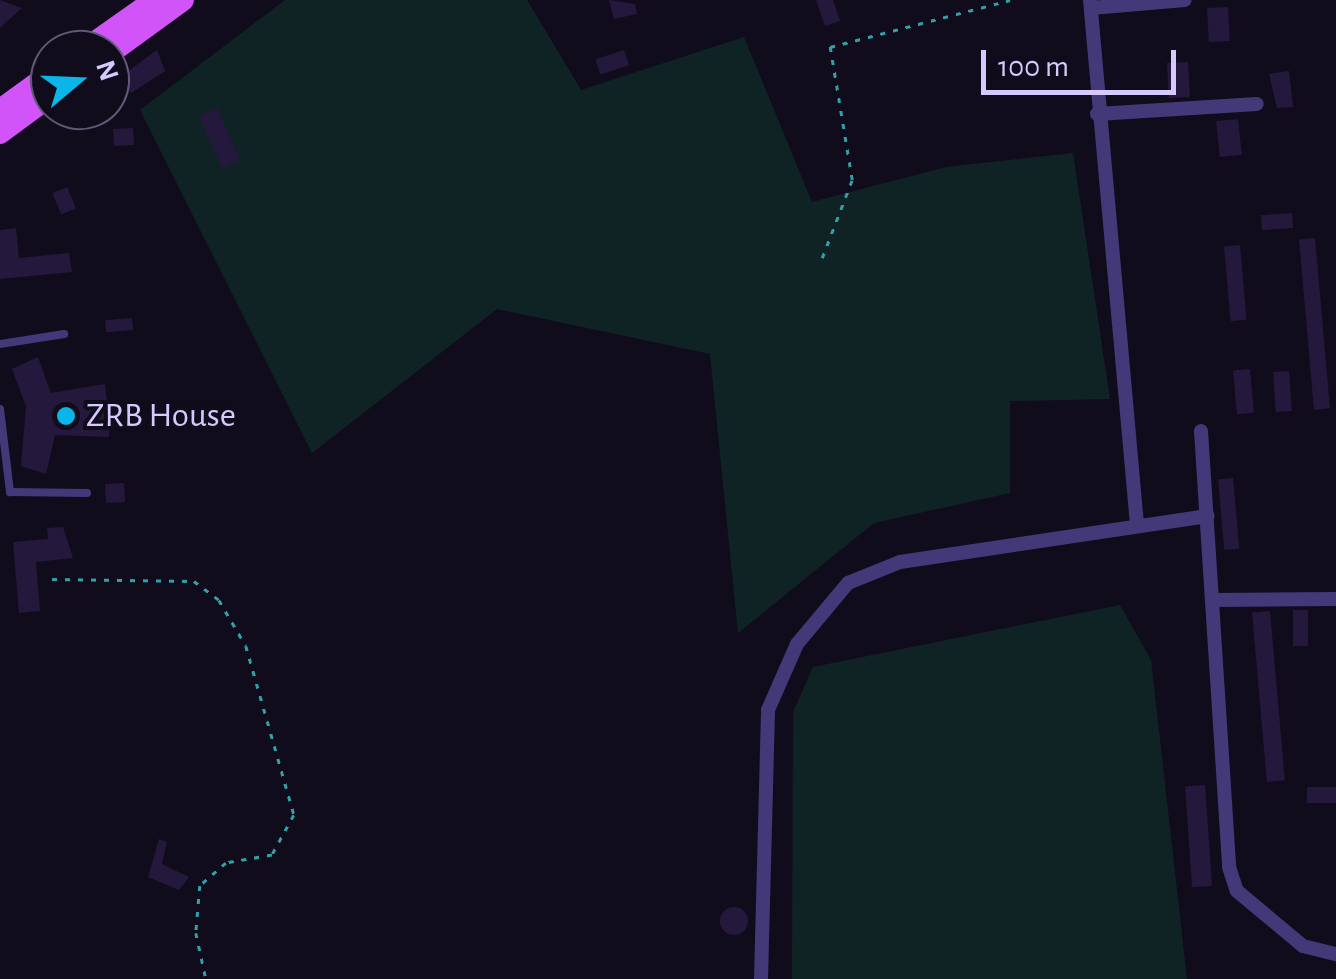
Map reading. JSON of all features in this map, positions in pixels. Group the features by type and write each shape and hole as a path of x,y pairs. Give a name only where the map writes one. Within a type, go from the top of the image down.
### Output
{"main road":[{"path":"118,30 165,3"},
{"path":"130,34 165,3"},
{"path":"3,101 30,85"},
{"path":"0,132 30,110"}],"street":[{"path":"1138,525 1097,114 1091,4 1185,0"},
{"path":"1097,114 1257,104"},
{"path":"1201,432 1232,880 1302,946 1336,954"},
{"path":"762,979 768,710 817,620 848,583 900,562 1208,516"},
{"path":"1214,600 1336,599"}],"lane":[{"path":"0,344 64,334"},
{"path":"0,410 14,496 86,493"}],"path":[{"path":"822,258 852,180 830,47 1010,0"},
{"path":"52,579 194,582 207,586 246,646 294,815 272,855 226,863 200,886 196,933 206,979"}],"green space":[{"path":"285,0 527,0 581,90 744,37 812,202 946,167 1073,153 1110,399 1010,401 1010,493 874,523 738,633 710,354 497,309 312,453 140,110"},
{"path":"1120,605 1151,660 1187,979 792,979 793,712 813,667"}],"building":[{"path":"0,0 22,8 0,28"},
{"path":"609,0 635,4 637,14 614,19"},
{"path":"816,0 833,0 840,21 825,26"},
{"path":"1228,7 1230,41 1209,42 1207,8"},
{"path":"157,50 165,71 131,93 130,70"},
{"path":"624,50 629,65 600,74 595,59"},
{"path":"1188,62 1190,97 1169,98 1167,63"},
{"path":"1289,71 1293,107 1277,108 1269,74"},
{"path":"217,108 240,160 222,168 199,116"},
{"path":"1238,119 1242,155 1220,157 1216,121"},
{"path":"133,128 134,145 114,146 113,130"},
{"path":"67,187 76,208 61,214 52,193"},
{"path":"1292,213 1293,228 1262,230 1261,215"},
{"path":"16,228 19,258 69,253 72,272 0,279 0,230"},
{"path":"1315,238 1330,408 1314,410 1299,239"},
{"path":"1240,245 1247,320 1231,321 1224,246"},
{"path":"132,318 133,330 106,332 105,320"},
{"name":"ZRB House","path":"38,357 51,393 105,384 109,420 109,437 55,435 46,474 21,466 26,406 12,369"},
{"path":"1250,369 1254,413 1237,414 1233,370"},
{"path":"1289,371 1292,411 1276,412 1273,372"},
{"path":"1233,478 1239,549 1224,550 1218,479"},
{"path":"124,483 125,502 106,503 105,484"},
{"path":"63,527 73,558 36,562 40,611 19,613 13,542 48,539 47,528"},
{"path":"1293,610 1308,610 1308,646 1293,646"},
{"path":"1270,611 1285,780 1267,782 1252,613"},
{"path":"1205,785 1212,886 1192,887 1185,786"},
{"path":"1307,787 1336,787 1336,803 1307,803"},
{"path":"159,839 167,842 162,864 189,877 179,890 148,877"},
{"path":"734,907 744,911 748,921 744,931 734,935 724,931 720,921 724,911"}],"place":[{"name":"ZRB House","path":"66,416"}]}
